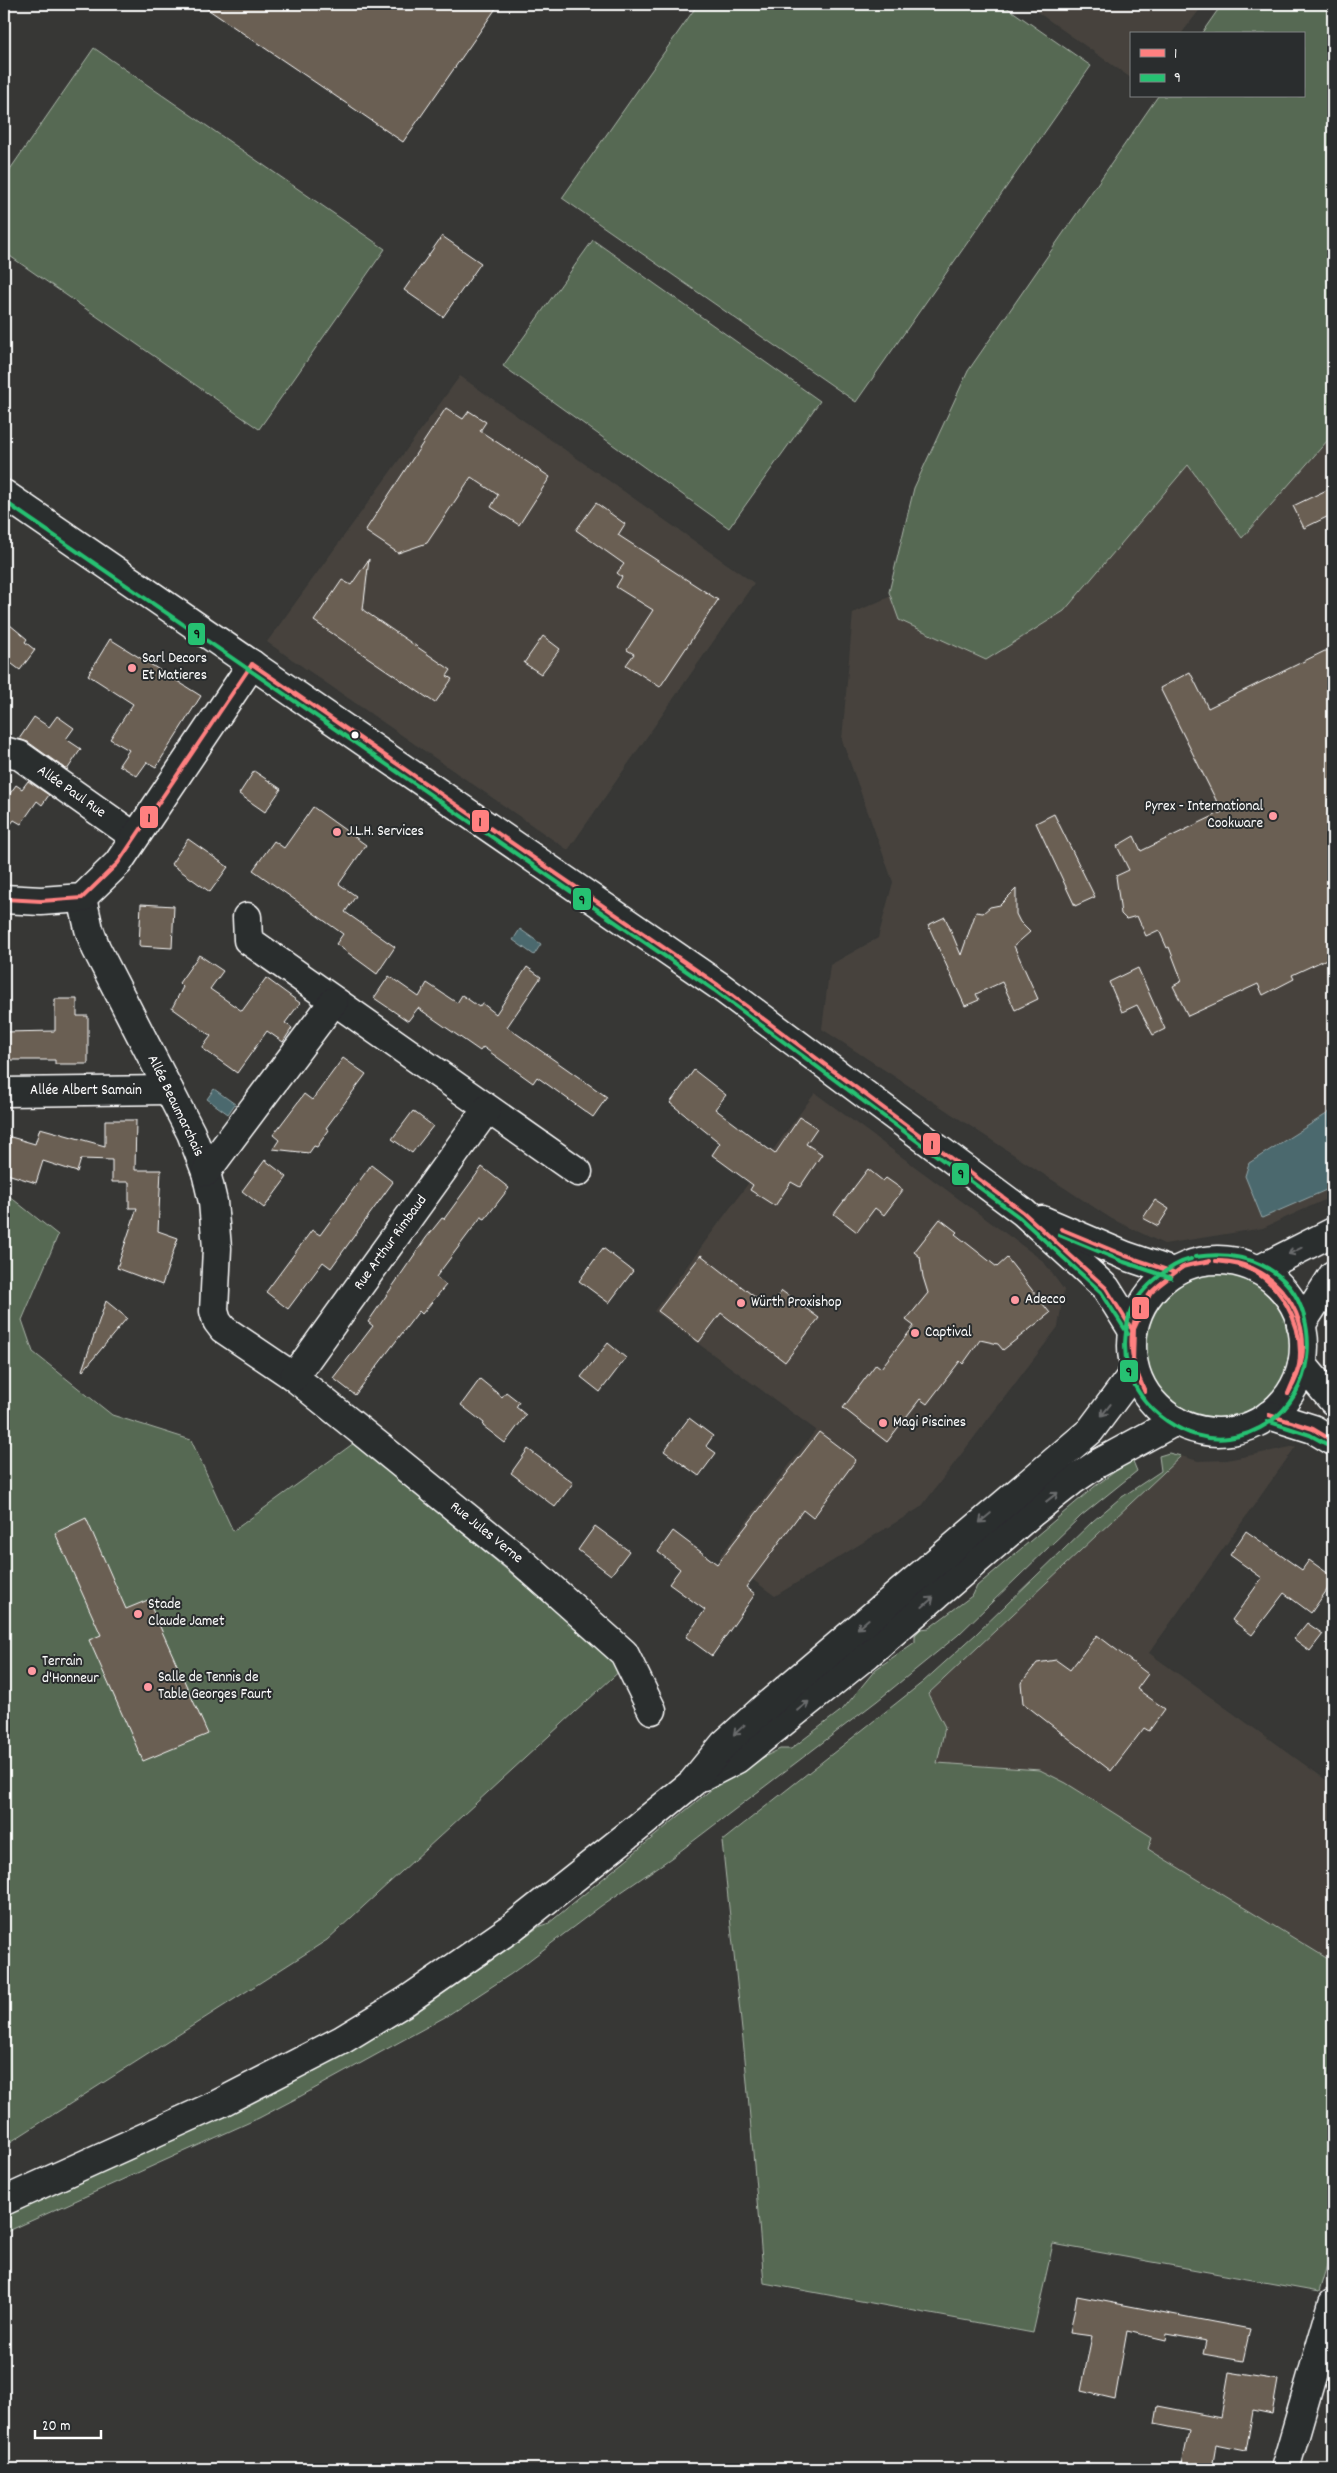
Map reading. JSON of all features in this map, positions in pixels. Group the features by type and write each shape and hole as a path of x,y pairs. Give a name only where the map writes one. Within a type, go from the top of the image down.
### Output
{"main road":[{"path":"4,494 718,985 1023,1212 1106,1288 1133,1331"},
{"path":"4,899 41,901 82,898 118,863 252,664"},
{"name":"Allée Paul Rue","path":"4,751 19,755 135,837"},
{"name":"Allée Beaumarchais","path":"82,898 89,929 96,948 192,1133 206,1172 213,1202 217,1248 214,1311 216,1321 223,1329 294,1377"},
{"path":"247,917 248,940 578,1172"},
{"path":"206,1172 334,1001"},
{"name":"Allée Albert Samain","path":"4,1092 169,1090"},
{"name":"Rue Arthur Rimbaud","path":"294,1377 487,1109"},
{"path":"1023,1212 1126,1256 1173,1272"},
{"path":"1258,1270 1333,1232"},
{"path":"1218,1260 1238,1262 1258,1270 1282,1289 1294,1305 1301,1324 1304,1342 1302,1364 1298,1377 1287,1397 1258,1422 1231,1431 1208,1431 1176,1421 1154,1403 1143,1389 1135,1371 1132,1357 1133,1331 1143,1303 1152,1290 1173,1272 1196,1262 1218,1260"},
{"path":"1301,1324 1333,1275"},
{"path":"1302,1364 1333,1401"},
{"path":"692,1783 724,1744 764,1708 1090,1431 1135,1371"},
{"name":"Rue Jules Verne","path":"294,1377 521,1561 624,1652 652,1710"},
{"path":"1268,1415 1313,1429 1333,1441"},
{"path":"4,2201 218,2104 325,2049 406,2001 467,1961 518,1924 692,1783 737,1759 868,1654 1072,1481 1097,1464 1176,1421"},
{"path":"1284,2469 1333,2304"}],"shaded area":[{"path":"1026,4 1204,4 1183,32 1130,32 1130,77"},
{"path":"460,376 754,583 568,850 267,642"},
{"path":"1333,400 1333,1196 1263,1228 1164,1244 1112,1219 822,1029 830,965 878,938 893,882 842,740 853,613"},
{"path":"815,1093 1043,1261 1064,1290 1058,1327 921,1507 775,1596 720,1556 816,1430 654,1311"},
{"path":"1296,1446 1149,1653 1333,1785 1333,1962 1147,1848 1152,1838 1040,1770 937,1764 945,1727 928,1694 1181,1456 1198,1461 1227,1460"}],"green space":[{"path":"698,4 1002,4 1091,66 856,402 562,198"},
{"path":"1222,4 1333,4 1333,439 1328,440 1242,538 1188,465 1064,611 986,660 899,620 889,592 914,488 968,371 1157,98 1304,98 1304,32 1202,32"},
{"path":"94,48 385,249 259,429 4,252 4,178"},
{"path":"593,240 820,401 729,528 503,366"},
{"path":"4,1192 58,1235 22,1320 33,1352 112,1415 191,1440 233,1531 354,1443 624,1667 327,1940 4,2146"},
{"path":"1218,1260 1235,1262 1251,1267 1279,1285 1297,1313 1302,1329 1304,1346 1302,1363 1297,1379 1279,1407 1251,1425 1235,1430 1218,1432 1201,1430 1185,1425 1157,1407 1139,1379 1134,1363 1132,1346 1134,1329 1139,1313 1157,1285 1185,1267 1201,1262"},
{"path":"1169,1453 1181,1456 928,1694 945,1727 937,1763 1040,1770 1066,1783 1152,1837 1148,1849 1333,1962 1333,2245 1319,2292 1053,2244 1033,2333 764,2283 745,2059 722,1841 923,1682 976,1634 1093,1521 1119,1499 1161,1471 1159,1456"},
{"path":"1132,1459 1137,1471 1081,1516 958,1635 877,1701 671,1858 601,1906 511,1974 445,2017 259,2118 4,2233 4,2215 277,2090 413,2015 540,1926 549,1923 730,1774 780,1749 791,1749 843,1709 876,1669 915,1642 915,1635 921,1629 929,1628 973,1595 977,1586 1094,1487"}],"water":[{"path":"520,929 541,944 534,955 513,940"},
{"path":"214,1089 235,1104 228,1114 207,1099"},
{"path":"1333,1110 1333,1187 1262,1218 1245,1176 1249,1163"}],"building":[{"path":"200,4 499,4 403,142"},
{"path":"442,236 481,263 443,317 404,290"},
{"path":"446,408 463,419 469,411 486,422 480,431 550,477 519,525 491,507 498,495 471,477 427,543 398,553 365,531"},
{"path":"1333,487 1333,514 1304,528 1293,506"},
{"path":"596,503 625,524 618,535 718,600 660,687 626,665 634,654 627,650 653,610 616,587 622,577 617,573 624,564 576,530"},
{"path":"369,559 363,610 451,670 447,676 452,679 435,703 314,621 342,580 351,585"},
{"path":"4,620 27,639 25,642 35,650 20,670 4,658"},
{"path":"543,636 560,649 541,674 524,663"},
{"path":"110,639 201,696 156,767 147,762 137,776 119,765 129,750 110,739 133,704 88,675"},
{"name":"Pyrex - International Cookware","path":"1333,647 1333,956 1292,975 1294,979 1263,995 1258,984 1188,1016 1173,986 1182,981 1169,947 1167,948 1159,930 1146,936 1137,916 1126,919 1121,914 1116,876 1129,870 1117,846 1134,836 1141,851 1222,812 1160,688 1190,672 1208,708"},
{"path":"57,716 74,728 66,739 81,749 67,770 28,742 19,739 34,717 49,727"},
{"path":"254,771 281,789 265,812 239,794"},
{"path":"28,781 49,795 42,805 37,801 21,824 14,820 4,833 4,802 16,785 22,789"},
{"path":"313,807 366,845 339,884 356,896 345,912 395,947 377,974 336,944 343,934 253,870 274,841 284,848"},
{"path":"1054,814 1095,897 1075,906 1036,823"},
{"path":"188,839 228,867 210,892 171,864"},
{"path":"1016,889 1016,914 1020,922 1030,932 1014,946 1038,999 1015,1010 1002,982 976,994 979,1000 965,1006 928,925 945,917 961,955 976,912 983,913 990,907 1000,905"},
{"path":"141,904 174,906 172,948 139,946"},
{"path":"199,955 223,971 210,989 242,1011 266,978 300,1003 285,1023 292,1028 283,1042 267,1031 237,1073 202,1048 211,1036 172,1008 183,987 179,983"},
{"path":"527,967 541,977 507,1027 607,1097 593,1117 537,1077 533,1083 483,1047 480,1051 418,1008 408,1021 374,998 389,976 419,997 427,983 457,1003 462,995 479,1007 482,1003 496,1014"},
{"path":"1138,968 1165,1029 1153,1035 1137,1005 1122,1012 1109,982"},
{"path":"55,999 77,999 77,1016 88,1016 88,1064 55,1064 55,1060 4,1060 4,1032 55,1031"},
{"path":"343,1058 366,1074 326,1128 329,1130 317,1147 314,1146 309,1153 273,1149 279,1140 273,1135 304,1094 312,1100"},
{"path":"694,1070 726,1095 715,1109 775,1154 800,1117 817,1128 806,1144 822,1154 800,1187 791,1182 775,1206 750,1190 753,1185 712,1155 720,1143 670,1103"},
{"path":"413,1111 433,1126 412,1153 392,1139"},
{"path":"105,1120 136,1120 135,1170 161,1170 158,1231 178,1238 162,1285 117,1268 137,1208 129,1208 129,1182 112,1182 112,1160 81,1159 77,1172 43,1161 36,1183 4,1173 4,1135 35,1144 40,1128 105,1146"},
{"path":"265,1160 287,1177 264,1208 242,1191"},
{"path":"371,1165 393,1182 331,1268 323,1262 288,1309 266,1292 312,1230 320,1235"},
{"path":"482,1167 509,1188 485,1219 481,1217 436,1277 446,1285 422,1314 419,1311 355,1395 333,1378 373,1326 368,1322 426,1238 442,1218 444,1219"},
{"path":"868,1169 883,1181 886,1178 903,1190 884,1215 875,1208 857,1232 834,1214"},
{"path":"1155,1200 1169,1209 1158,1226 1143,1218"},
{"path":"940,1219 957,1232 955,1234 997,1267 1007,1258 1050,1313 1003,1350 998,1344 980,1340 963,1364 960,1361 927,1404 920,1399 887,1442 843,1408 876,1364 881,1368 914,1326 906,1320 928,1293 920,1257 914,1252"},
{"path":"603,1248 633,1271 609,1303 579,1281"},
{"path":"701,1255 769,1308 782,1291 819,1318 785,1362 721,1313 699,1342 658,1311"},
{"path":"106,1301 127,1318 83,1371 82,1370"},
{"path":"608,1343 626,1358 600,1392 581,1377"},
{"path":"480,1379 502,1397 506,1392 519,1402 516,1407 526,1415 505,1443 483,1426 484,1423 461,1405"},
{"path":"689,1418 713,1436 706,1446 716,1453 699,1476 664,1451"},
{"path":"819,1432 856,1460 813,1518 803,1510 746,1587 755,1594 712,1656 686,1637 705,1610 669,1584 680,1569 658,1552 673,1531 717,1564"},
{"path":"528,1449 573,1483 555,1507 511,1473"},
{"name":"Salle de Tennis de Table Georges Faurt","path":"86,1518 126,1609 148,1600 208,1734 143,1761 89,1640 101,1635 55,1533"},
{"path":"595,1526 629,1551 611,1575 578,1550"},
{"path":"1246,1531 1302,1570 1309,1560 1333,1577 1327,1590 1311,1613 1284,1593 1252,1635 1232,1620 1262,1578 1230,1555"},
{"path":"1307,1623 1323,1634 1310,1651 1294,1639"},
{"path":"1097,1635 1148,1674 1137,1689 1165,1709 1149,1731 1144,1728 1111,1771 1023,1703 1021,1683 1037,1663 1056,1660 1070,1670"},
{"path":"1077,2296 1250,2329 1243,2361 1203,2354 1206,2341 1167,2334 1166,2340 1127,2331 1115,2399 1081,2391 1092,2336 1070,2333"},
{"path":"1229,2372 1278,2380 1272,2414 1253,2410 1246,2451 1216,2445 1212,2469 1181,2469 1189,2431 1155,2424 1158,2406 1221,2418"}],"transit line":[{"name":"9","path":"4,501 714,990 1019,1217 1101,1292 1128,1334"},
{"name":"1","path":"252,664 718,985 1023,1212 1106,1288 1133,1331"},
{"name":"1","path":"4,899 41,901 82,898 118,863 252,664"},
{"name":"1","path":"1061,1229 1126,1256 1173,1272"},
{"name":"9","path":"1059,1235 1124,1262 1171,1278"},
{"name":"9","path":"1191,1259 1163,1273 1138,1298 1129,1316 1125,1355 1133,1383 1153,1410 1166,1421 1197,1435 1229,1438 1250,1432 1268,1423 1283,1410 1295,1395 1303,1377 1308,1337 1304,1316 1297,1299 1288,1285 1276,1274 1262,1265 1246,1259 1213,1255 1195,1257"},
{"name":"1","path":"1145,1392 1133,1360 1131,1345 1132,1330 1136,1316 1153,1290 1177,1271 1186,1266 1210,1261"},
{"name":"1","path":"1216,1261 1239,1265 1256,1272 1268,1281 1287,1306 1294,1320 1300,1350 1298,1369 1288,1394"},
{"name":"1","path":"1216,1261 1235,1263 1252,1268 1268,1277 1292,1304 1299,1321 1303,1339 1300,1367 1288,1394"},
{"name":"1","path":"1145,1392 1133,1363 1134,1329 1151,1292"},
{"name":"1","path":"1269,1415 1313,1429 1333,1441"},
{"name":"9","path":"1267,1421 1310,1435 1330,1446"}],"place":[{"name":"Sarl Decors Et Matieres","path":"132,668"},
{"name":"Pyrex - International Cookware","path":"1273,816"},
{"name":"J.L.H. Services","path":"337,832"},
{"name":"Adecco","path":"1015,1300"},
{"name":"Würth Proxishop","path":"741,1303"},
{"name":"Captival","path":"915,1333"},
{"name":"Magi Piscines","path":"883,1423"},
{"name":"Stade Claude Jamet","path":"138,1614"},
{"name":"Terrain d'Honneur","path":"32,1671"},
{"name":"Salle de Tennis de Table Georges Faurt","path":"148,1687"}]}
